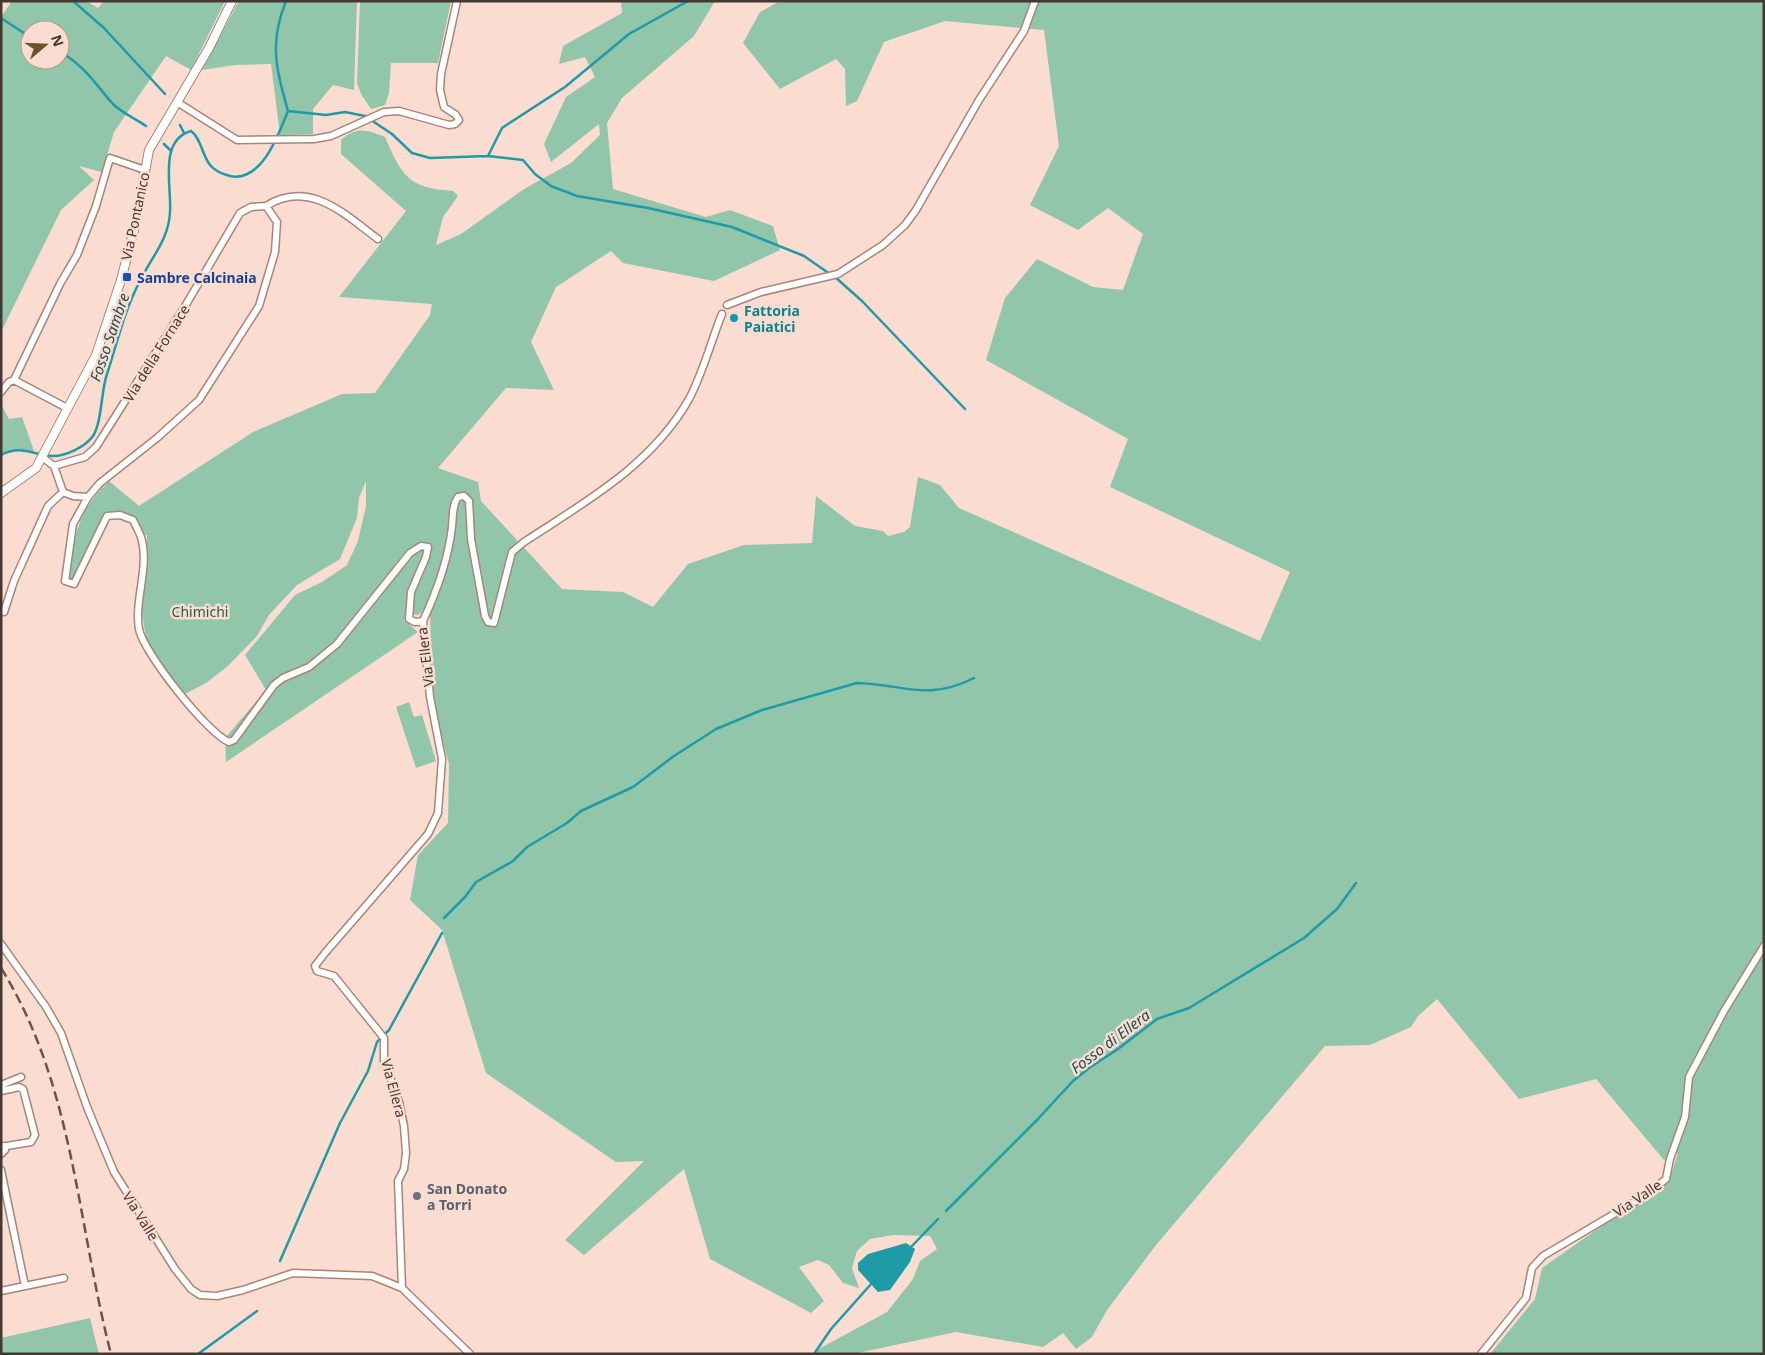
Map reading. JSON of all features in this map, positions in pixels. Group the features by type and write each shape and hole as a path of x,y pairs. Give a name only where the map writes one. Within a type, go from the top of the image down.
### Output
{"street":[{"name":"Via Pontanico","path":"1,493 36,468 101,344 135,226 145,170 154,138 209,48 232,1"},
{"path":"177,102 237,140 265,141 331,136 364,123 384,112 399,111 449,125 455,124 459,120 456,115 444,107 440,90 457,1"},
{"path":"727,305 761,292 838,274 876,250 911,218 979,100 1024,32 1035,1"},
{"path":"1,392 9,382 14,380 86,233 110,158 145,170"},
{"name":"Via della Fornace","path":"54,466 86,457 96,447 184,308 240,213 251,206 266,206 281,198 310,196 329,203 378,239"},
{"path":"42,456 54,466 63,492 73,496 88,497 100,484 157,438 199,400 258,306 275,252 277,222 266,206"},
{"path":"423,621 441,583 451,534 454,504 458,497 464,496 469,502 472,539 485,616 489,623 494,623 512,552 614,482 655,446 689,398 722,314"},
{"path":"14,380 67,408"},
{"path":"1,611 4,612 13,585 48,506 63,492"},
{"name":"Via Ellera","path":"88,497 73,524 65,581 74,584 107,516 120,515 133,520 142,538 143,569 138,601 141,636 175,688 217,736 227,741 234,740 278,682 309,667 337,644 410,552 421,546 428,547 426,557 411,592 409,619 415,622 423,621 430,697 442,750 438,813 428,834 324,953 316,966 317,971 334,976 384,1038 384,1061 399,1102 406,1153 404,1169 398,1180 402,1288"},
{"name":"Via Valle","path":"1,944 46,1008 61,1033 87,1106 114,1172 175,1269 191,1289 200,1294 217,1296 243,1290 293,1273 372,1276 402,1288"},
{"name":"Via Valle","path":"1481,1354 1526,1298 1532,1268 1543,1256 1646,1195 1666,1179 1670,1159 1685,1117 1689,1077 1724,1011 1764,946"},
{"path":"1,1085 21,1077"},
{"path":"1,1091 19,1087 23,1089 35,1135 31,1142 2,1146 5,1150 1,1154"},
{"path":"1,1170 26,1286"},
{"path":"1,1291 64,1278"},
{"path":"402,1288 470,1354"}],"green space":[{"path":"12,1 86,1 98,8 104,1 225,1 191,70 166,56 114,132 102,172 79,166 94,180 61,210 1,332 1,17"},
{"path":"239,1 357,1 354,90 333,85 313,109 313,134 280,135 271,64 235,65 202,70"},
{"path":"360,1 451,1 438,63 391,63 389,93 385,105 371,109 361,94 357,83"},
{"name":"Chimichi","path":"621,1 715,1 694,36 622,98 607,123 613,189 706,217 730,210 773,226 780,250 714,281 623,263 611,251 556,287 531,342 554,390 506,388 438,468 478,482 481,501 562,589 623,592 653,607 688,564 744,545 812,543 816,496 855,526 883,531 888,536 904,532 910,527 918,477 940,485 959,508 1260,641 1290,572 1110,487 1128,439 986,360 1005,298 1037,259 1093,287 1123,290 1143,234 1108,208 1078,230 1030,205 1059,146 1044,30 945,21 884,42 857,101 846,106 845,69 836,59 780,89 743,43 760,12 780,1 1764,1 1764,1354 1490,1354 1535,1299 1542,1268 1670,1178 1678,1153 1664,1160 1596,1079 1519,1099 1437,999 1418,1016 1411,1027 1370,1045 1325,1046 1156,1245 1107,1310 1092,1337 1076,1349 1063,1333 1043,1347 956,1332 853,1354 816,1354 815,1351 887,1312 913,1279 920,1261 937,1249 930,1236 893,1235 870,1239 857,1251 852,1268 859,1288 843,1283 829,1265 818,1260 799,1267 824,1301 811,1313 710,1259 684,1169 584,1255 565,1240 644,1161 616,1162 486,1073 442,930 410,900 418,855 448,823 449,764 433,706 430,613 426,609 418,615 407,614 404,620 418,632 226,762 225,738 266,690 245,655 295,595 322,582 347,565 358,541 366,506 366,481 359,498 357,518 340,559 297,585 269,615 257,636 228,666 206,683 185,694 150,651 146,639 141,604 147,570 147,535 143,535 132,518 123,512 110,513 103,516 72,580 68,578 76,536 83,515 89,504 109,481 139,506 253,432 342,394 375,393 430,315 432,304 339,297 406,211 341,154 341,140 357,131 385,137 396,161 408,178 426,187 453,191 458,196 443,217 436,245 461,234 524,189 571,163 600,135 599,124 551,162 544,144 566,97 595,77 585,57 559,64 563,46 622,13"},
{"path":"1,404 9,419 22,417 34,451 10,451 1,455"},
{"path":"409,702 414,717 422,715 436,761 416,768 396,707"},
{"path":"90,1318 99,1354 1,1354 1,1338"}],"water":[{"path":"906,1243 915,1249 910,1262 890,1290 878,1292 858,1270 858,1263 868,1254"}],"waterway":[{"path":"73,1 104,28 165,94"},
{"name":"Fosso Sambre","path":"1,455 22,450 46,456 58,456 80,447 93,436 98,423 105,381 126,315 144,273 163,240 169,222 169,166 170,154 174,144 181,136 191,131 197,138 207,161 212,167 230,176 241,176 251,172 260,164 268,154 280,131 288,111 280,82 276,43 277,30 286,1"},
{"path":"288,111 326,115 345,112 365,116 392,134 412,153 430,158 488,156 502,128 565,87 629,34 688,1"},
{"path":"1,18 20,30"},
{"path":"70,58 83,69 113,104 146,126"},
{"path":"180,125 184,133"},
{"path":"164,144 171,151"},
{"path":"488,156 523,160 535,174 551,186 577,196 648,208 732,227 804,256 830,274"},
{"path":"835,277 862,301 965,409"},
{"path":"444,918 465,897 476,882 513,861 527,847 567,823 581,811 633,787 674,756 716,729 762,710 857,683 928,690 942,689 974,678"},
{"name":"Fosso di Ellera","path":"946,1211 1037,1120 1073,1081 1089,1068 1118,1049 1157,1019 1189,1008 1304,938 1337,909 1356,883"},
{"path":"280,1261 340,1123 368,1071 377,1042 389,1030 442,933"},
{"name":"Fosso di Ellera","path":"911,1247 938,1219"},
{"name":"Fosso di Ellera","path":"814,1354 831,1329 872,1283"},
{"path":"198,1354 257,1311"}],"railway":[{"path":"1,968 25,1013 44,1059 59,1107 71,1156 111,1354"}],"place":[{"name":"Sambre Calcinaia","path":"127,277"},
{"name":"Fattoria Paiatici","path":"734,318"},
{"name":"San Donato a Torri","path":"417,1196"}]}
